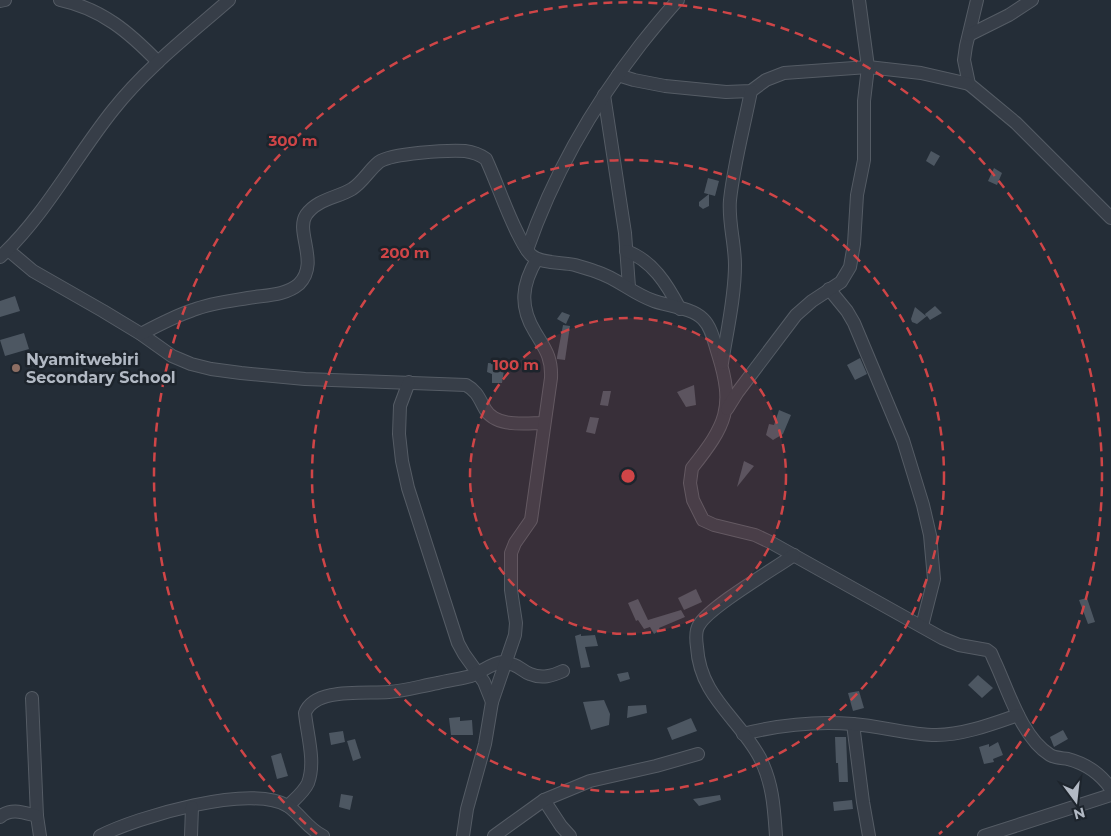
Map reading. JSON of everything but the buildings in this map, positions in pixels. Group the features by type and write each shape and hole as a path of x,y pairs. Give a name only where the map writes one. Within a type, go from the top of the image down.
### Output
{"street":[{"path":"0,1 5,0"},
{"path":"60,0 95,12 120,26 158,62"},
{"path":"229,0 158,62 114,108 33,220 4,254 141,334 172,356 191,364 211,369 305,378 466,385 475,390 486,411 494,419 508,422 544,423"},
{"path":"527,250 539,214 553,184 604,95 618,74 678,0"},
{"path":"859,0 868,67 864,101 864,160 856,206 853,256 844,279 812,301 796,315 737,393 725,413 716,435 690,470 690,483 698,512 703,520 714,526 755,535 794,555 942,638 959,645 983,649 991,653 1027,731 1048,754 1091,768 1111,789"},
{"path":"969,84 964,60 977,0"},
{"path":"968,35 1009,15 1032,0"},
{"path":"618,74 634,80 665,86 726,92 751,91 766,80 784,72 868,67 921,73 969,84 1016,123 1111,218"},
{"path":"722,366 735,274 730,202 738,147 751,91"},
{"path":"604,95 625,233 628,287"},
{"path":"141,334 192,310 220,302 278,294 289,290 299,283 306,273 308,262 304,232 305,217 313,207 352,188 379,162 390,157 465,151 478,154 486,159 510,217 527,250 537,259 574,265 599,272 619,281 653,301 694,312 704,320 711,333 722,366 727,391 725,413"},
{"path":"626,251 640,257 654,270 671,291 680,308"},
{"path":"463,836 467,809 485,744 492,702 513,644 516,623 511,590 512,553 515,543 531,520 552,366 547,350 534,330 525,308 524,290 530,271 537,259"},
{"path":"829,290 847,311 855,326 902,440 923,505 930,535 934,579 922,626"},
{"path":"409,382 400,406 399,434 408,488 458,643 484,682 492,702"},
{"path":"776,836 770,782 759,757 717,700 701,672 696,636 699,625 708,615 724,602 794,555"},
{"path":"288,806 302,792 308,782 310,757 304,713 307,706 322,697 339,694 402,691 471,676 494,664 505,662 541,677 552,676 563,671"},
{"path":"32,698 37,816 40,836"},
{"path":"743,734 792,725 821,723 853,724 936,735 975,728 1018,715"},
{"path":"853,724 869,836"},
{"path":"494,836 544,800 590,781 698,754"},
{"path":"984,836 1111,795"},
{"path":"100,836 151,816 248,798 266,800 288,806 322,836"},
{"path":"544,800 570,836"},
{"path":"191,836 192,807"},
{"path":"0,817 5,812 20,811 37,816"}],"place":[{"name":"Nyamitwebiri Secondary School","path":"16,368"}]}
